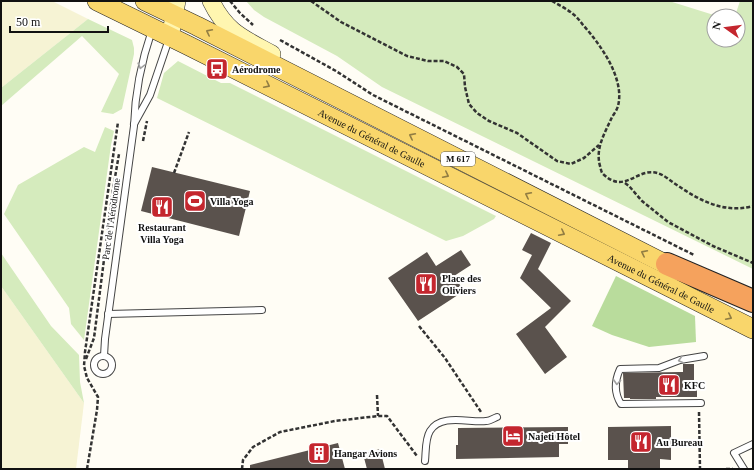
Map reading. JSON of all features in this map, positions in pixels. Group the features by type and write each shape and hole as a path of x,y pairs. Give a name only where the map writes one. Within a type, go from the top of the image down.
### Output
{"highway":[{"path":"667,264 753,301"}],"main road":[{"name":"Avenue du Général de Gaulle","path":"97,1 753,329"},
{"name":"Avenue du Général de Gaulle","path":"144,1 170,7 350,105 667,264 753,310"},
{"path":"211,1 223,21 235,34 317,79 350,105"},
{"path":"153,28 170,7"},
{"path":"170,7 170,37"}],"lane":[{"name":"Parc de l'Aérodrome","path":"104,356 108,314 134,126 135,101 139,76 153,28"},
{"name":"Parc de l'Aérodrome","path":"134,126 150,95 170,37"},
{"path":"108,314 262,310"},
{"path":"700,403 621,404 617,398 616,378 620,369 659,368 680,360 704,356"},
{"path":"425,461 430,432 435,425 454,420 487,421 497,416"},
{"path":"744,469 734,453 753,444"}],"path":[{"path":"230,1 254,26"},
{"path":"311,1 341,22 371,36 407,56 428,61 444,61 457,67 464,74 469,104 477,113 489,121 517,133 557,161 571,164 584,158 599,145 618,107 619,90 611,65 594,37 574,15 552,1"},
{"path":"278,39 336,70 379,98 700,258"},
{"path":"87,469 98,397 87,378 84,366 85,352 118,122"},
{"path":"174,173 189,132"},
{"path":"599,145 599,161 602,173 613,181 625,183 642,201 668,222 714,246 753,263"},
{"path":"84,366 87,354 94,338 112,196 120,147"},
{"path":"625,183 647,172 657,172 699,199 722,207 742,209 753,206"},
{"path":"419,326 445,358 487,421"},
{"path":"377,395 378,416"},
{"path":"700,403 700,469"},
{"path":"242,469 243,460 252,447 280,432 328,422 378,416 387,416 415,454 425,461"}],"shaded area":[{"path":"1,1 52,1 88,19 1,88"},
{"path":"1,286 84,403 76,469 1,469"}],"green space":[{"path":"246,1 669,1 706,13 706,48 746,48 746,8 738,8 740,1 753,1 753,269 382,87 337,56 264,17 254,10"},
{"path":"88,19 132,40 134,54 122,109 113,114 101,112 119,74 82,36 1,106 1,88"},
{"path":"178,61 221,83 230,83 496,216 494,219 463,236 446,241 157,98 164,73"},
{"path":"105,127 114,131 84,340 71,324 69,308 4,214 18,185 84,147 95,152"},
{"path":"1,253 51,326 79,355 80,382 84,403 1,286"},
{"path":"616,276 695,316 696,342 649,347 612,335 592,326"}],"building":[{"name":"Villa Yoga","path":"152,167 250,191 239,236 141,211"},
{"path":"531,233 551,243 538,269 571,301 545,327 567,357 545,374 516,334 551,308 520,278 532,255 522,250"},
{"name":"Place des Oliviers","path":"461,250 471,265 454,276 464,291 418,321 388,278 427,252 436,266"},
{"path":"683,364 694,364 694,382 697,382 697,397 656,397 656,399 624,398 623,373 683,372"},
{"path":"671,426 671,460 660,459 660,468 628,468 628,460 608,460 608,427"},
{"name":"Najeti Hôtel","path":"568,427 568,444 559,444 559,457 456,459 458,428"},
{"name":"Hangar Avions","path":"338,443 345,469 250,469 250,465"},
{"path":"380,449 385,469 367,469 363,454"}],"place":[{"name":"Aérodrome","path":"217,69"},
{"name":"Villa Yoga","path":"195,201"},
{"name":"Restaurant Villa Yoga","path":"162,207"},
{"name":"Place des Oliviers","path":"426,284"},
{"name":"KFC","path":"669,385"},
{"name":"Najeti Hôtel","path":"513,436"},
{"name":"Au Bureau","path":"641,442"},
{"name":"Hangar Avions","path":"319,453"}]}
